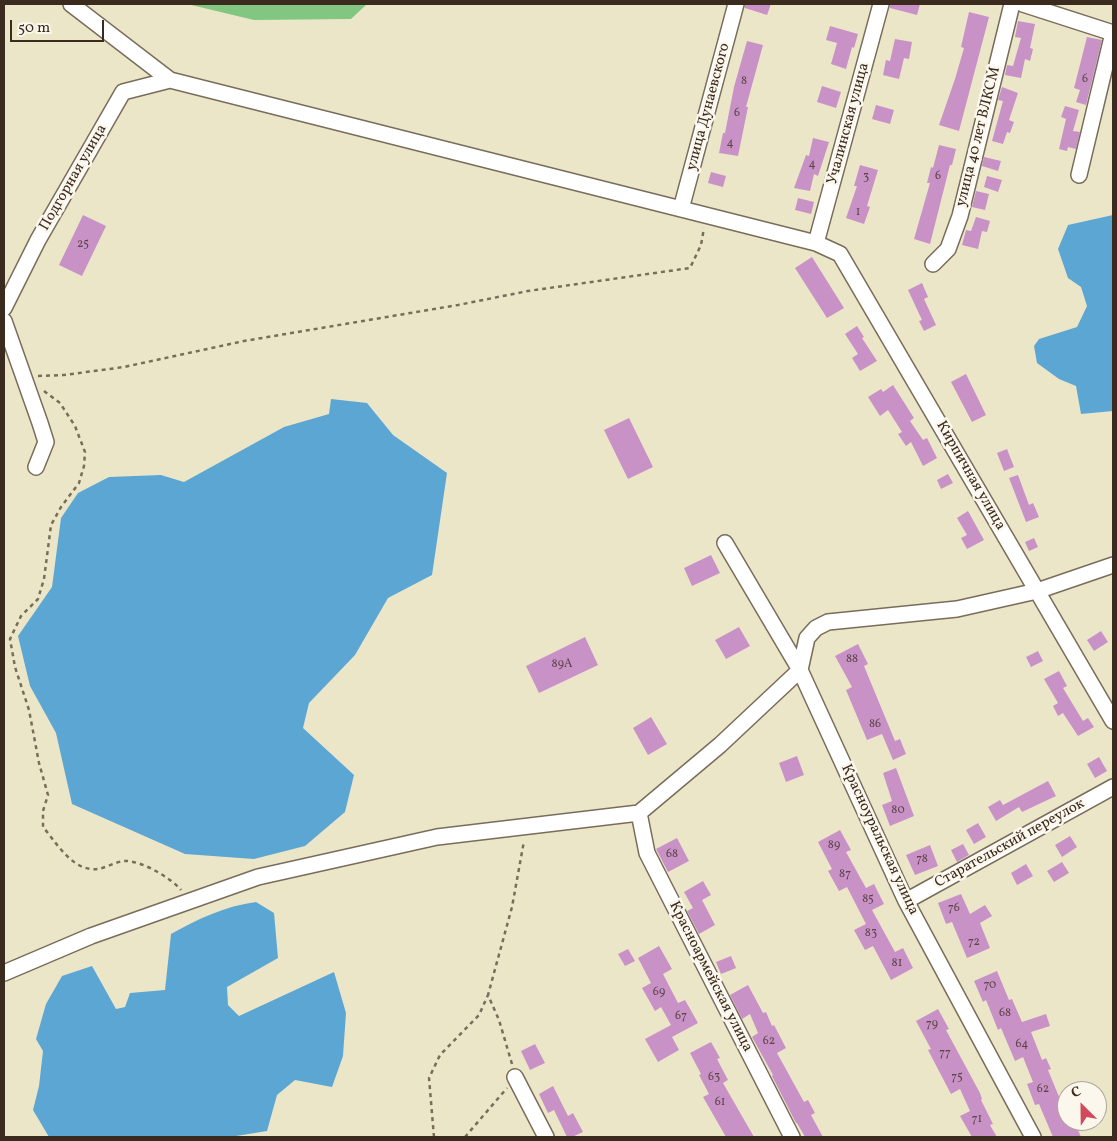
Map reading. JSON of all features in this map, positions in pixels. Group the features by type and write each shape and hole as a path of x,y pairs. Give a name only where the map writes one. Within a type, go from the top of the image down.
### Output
{"street":[{"path":"71,4 170,80"},
{"name":"улица Дунаевского","path":"681,209 736,4"},
{"name":"Учалинская улица","path":"816,243 881,4"},
{"name":"улица 40 лет ВЛКСМ","path":"933,264 948,249 960,216 1012,4"},
{"path":"1023,4 1113,33 1079,175"},
{"name":"Кирпичная улица","path":"170,80 816,243 840,254 1113,721"},
{"name":"Подгорная улица","path":"4,308 38,240 123,92 170,80"},
{"path":"4,321 46,442 36,467"},
{"name":"Красноуральская улица","path":"725,543 800,670 906,901 1033,1137"},
{"path":"4,973 91,936 267,875 437,837 639,813 720,745 800,670 806,638 816,628 828,622 957,609 1037,591 1113,566"},
{"name":"Старательский переулок","path":"906,901 1113,787"},
{"name":"Красноармейская улица","path":"639,813 647,853 792,1137"},
{"path":"515,1077 546,1137"}],"path":[{"path":"24,377 64,375 124,367 244,341 458,305 528,290 690,268 701,245 706,216"},
{"path":"24,377 60,402 75,426 85,452 84,466 79,483 61,507 51,526 44,579 38,599 21,616 10,639 15,667 29,710 39,763 48,795 42,811 43,827 73,862 91,870 125,861 145,866 181,889 181,904"},
{"path":"434,1137 429,1078 440,1055 478,1015 488,995 512,907 527,827"},
{"path":"465,1137 492,1107 515,1077 499,1020 488,995"}],"green space":[{"path":"187,4 367,4 351,19 254,20"}],"water":[{"path":"1113,215 1113,411 1081,414 1076,386 1059,379 1037,363 1034,346 1039,339 1077,327 1087,306 1081,287 1068,278 1058,249 1068,225"},
{"path":"331,399 367,403 393,435 447,473 432,575 388,598 355,655 309,703 303,728 354,775 345,812 305,846 254,859 185,854 72,804 56,733 30,686 18,636 52,587 61,518 78,493 109,477 161,475 184,482 284,427 329,414"},
{"path":"256,902 274,913 278,958 227,987 228,1005 239,1016 334,972 346,1013 343,1056 332,1087 295,1080 277,1095 267,1131 230,1137 49,1137 33,1110 39,1086 43,1051 36,1039 46,1004 62,976 92,966 116,1009 125,1007 130,993 165,990 171,934 212,914"}],"building":[{"path":"745,4 771,4 767,15 745,8"},
{"path":"890,4 920,4 917,15 890,8"},
{"path":"969,12 989,17 959,131 939,125 964,48 961,47"},
{"path":"1018,21 1035,24 1030,48 1033,49 1030,61 1025,59 1021,78 1005,75 1007,65 1013,66 1021,38 1015,37"},
{"path":"830,26 858,34 846,69 831,64 837,43 826,40"},
{"path":"1087,37 1102,40 1086,105 1076,102 1080,90 1074,88"},
{"path":"895,39 912,42 909,59 904,58 899,79 883,75 886,60 890,61"},
{"path":"747,41 763,45 746,107 748,107 738,156 719,153 734,87"},
{"path":"822,86 841,92 836,108 817,102"},
{"path":"1002,87 1018,93 1009,120 1014,122 1010,133 1007,132 1003,144 992,141 1003,101 998,100"},
{"path":"876,105 894,110 890,124 872,119"},
{"path":"1065,106 1079,110 1073,131 1080,132 1076,149 1068,147 1067,151 1059,149 1066,119 1061,117"},
{"path":"813,138 829,142 818,176 814,174 810,191 794,188 806,155 809,156"},
{"path":"939,145 956,149 952,165 950,165 930,244 914,239 930,183 927,183 931,167 933,168"},
{"path":"984,157 1001,161 998,171 982,166"},
{"path":"860,165 878,170 867,206 870,207 864,224 846,218 857,186 854,186"},
{"path":"711,172 726,176 723,187 708,183"},
{"path":"987,176 1002,180 998,192 984,187"},
{"path":"976,191 989,194 985,210 972,207"},
{"path":"798,198 814,202 811,214 795,210"},
{"path":"83,215 106,226 82,276 59,265"},
{"path":"976,217 990,221 987,232 982,231 978,249 962,245 966,230 971,231"},
{"path":"812,257 844,308 827,318 795,268"},
{"path":"922,283 928,297 924,299 936,325 924,331 919,321 922,320 908,290"},
{"path":"857,326 864,337 862,338 877,361 860,371 852,358 858,354 845,334"},
{"path":"966,374 986,415 972,422 951,382"},
{"path":"893,385 914,418 910,421 923,440 927,438 937,458 923,466 911,442 906,446 898,434 902,432 888,410 880,416 868,397 881,389 883,392"},
{"path":"629,418 653,467 628,479 604,430"},
{"path":"1007,449 1014,467 1004,471 997,453"},
{"path":"948,474 953,483 941,489 937,480"},
{"path":"1018,475 1029,505 1033,503 1039,517 1026,522 1009,478"},
{"path":"968,511 984,540 967,549 961,538 967,535 957,518"},
{"path":"1034,538 1038,547 1029,551 1025,542"},
{"path":"711,555 720,573 692,586 684,568"},
{"path":"739,627 750,646 726,659 715,640"},
{"path":"1101,631 1108,642 1094,651 1087,640"},
{"path":"585,637 598,665 539,693 526,666"},
{"path":"858,644 868,664 864,666 895,741 900,739 906,754 893,760 882,734 867,740 846,690 852,687 835,656"},
{"path":"1038,651 1043,661 1031,667 1026,657"},
{"path":"1059,671 1067,686 1063,688 1083,721 1088,718 1094,727 1078,736 1063,713 1058,716 1053,706 1058,703 1044,679"},
{"path":"651,717 667,744 648,755 633,728"},
{"path":"797,756 804,775 786,782 779,763"},
{"path":"1099,757 1107,771 1095,778 1087,764"},
{"path":"896,768 914,816 890,826 882,805 892,801 883,773"},
{"path":"1048,781 1056,796 1022,812 1019,807 996,821 988,807 1000,800 1003,805"},
{"path":"978,823 986,837 974,844 966,830"},
{"path":"840,830 851,850 846,852 866,888 874,884 884,904 872,910 895,952 903,948 913,968 891,980 873,946 865,950 854,930 866,924 847,887 839,891 828,871 832,869 818,842"},
{"path":"1070,836 1077,847 1062,857 1055,845"},
{"path":"677,838 689,861 668,872 656,849"},
{"path":"963,844 969,855 957,862 951,850"},
{"path":"930,845 938,866 915,875 906,855"},
{"path":"1062,862 1069,873 1054,882 1047,871"},
{"path":"1026,864 1033,876 1017,885 1011,873"},
{"path":"703,881 711,895 702,900 715,925 699,934 687,911 693,908 684,892"},
{"path":"961,894 970,914 985,905 992,916 980,923 990,948 967,958 952,922 946,924 938,903"},
{"path":"659,946 672,969 663,974 678,1003 685,1000 698,1023 672,1037 679,1050 658,1062 645,1039 671,1025 661,1007 655,1011 642,988 651,983 638,958"},
{"path":"628,949 635,961 625,966 618,954"},
{"path":"731,956 736,968 721,974 716,962"},
{"path":"997,971 1009,1000 1012,999 1022,1022 1046,1014 1050,1026 1031,1032 1042,1060 1046,1058 1051,1069 1048,1070 1057,1092 1057,1131 1078,1131 1081,1137 1053,1137 1039,1104 1035,1105 1027,1084 1033,1082 1023,1057 1015,1061 1001,1028 998,1030 986,1000 983,1002 974,981"},
{"path":"748,985 763,1013 766,1012 772,1026 774,1025 786,1048 777,1053 804,1102 808,1100 815,1113 811,1115 823,1137 805,1137 752,1037 758,1033 750,1014 742,1019 730,995"},
{"path":"938,1009 949,1029 946,1030 980,1093 981,1100 993,1124 990,1125 997,1137 972,1137 960,1116 970,1111 960,1089 951,1094 928,1050 931,1049 916,1021"},
{"path":"711,1042 720,1058 717,1059 728,1080 723,1083 754,1137 726,1137 703,1097 709,1094 690,1053"},
{"path":"535,1044 545,1063 530,1070 521,1051"},
{"path":"553,1086 568,1116 573,1113 583,1132 567,1137 554,1110 548,1113 539,1094"}]}
